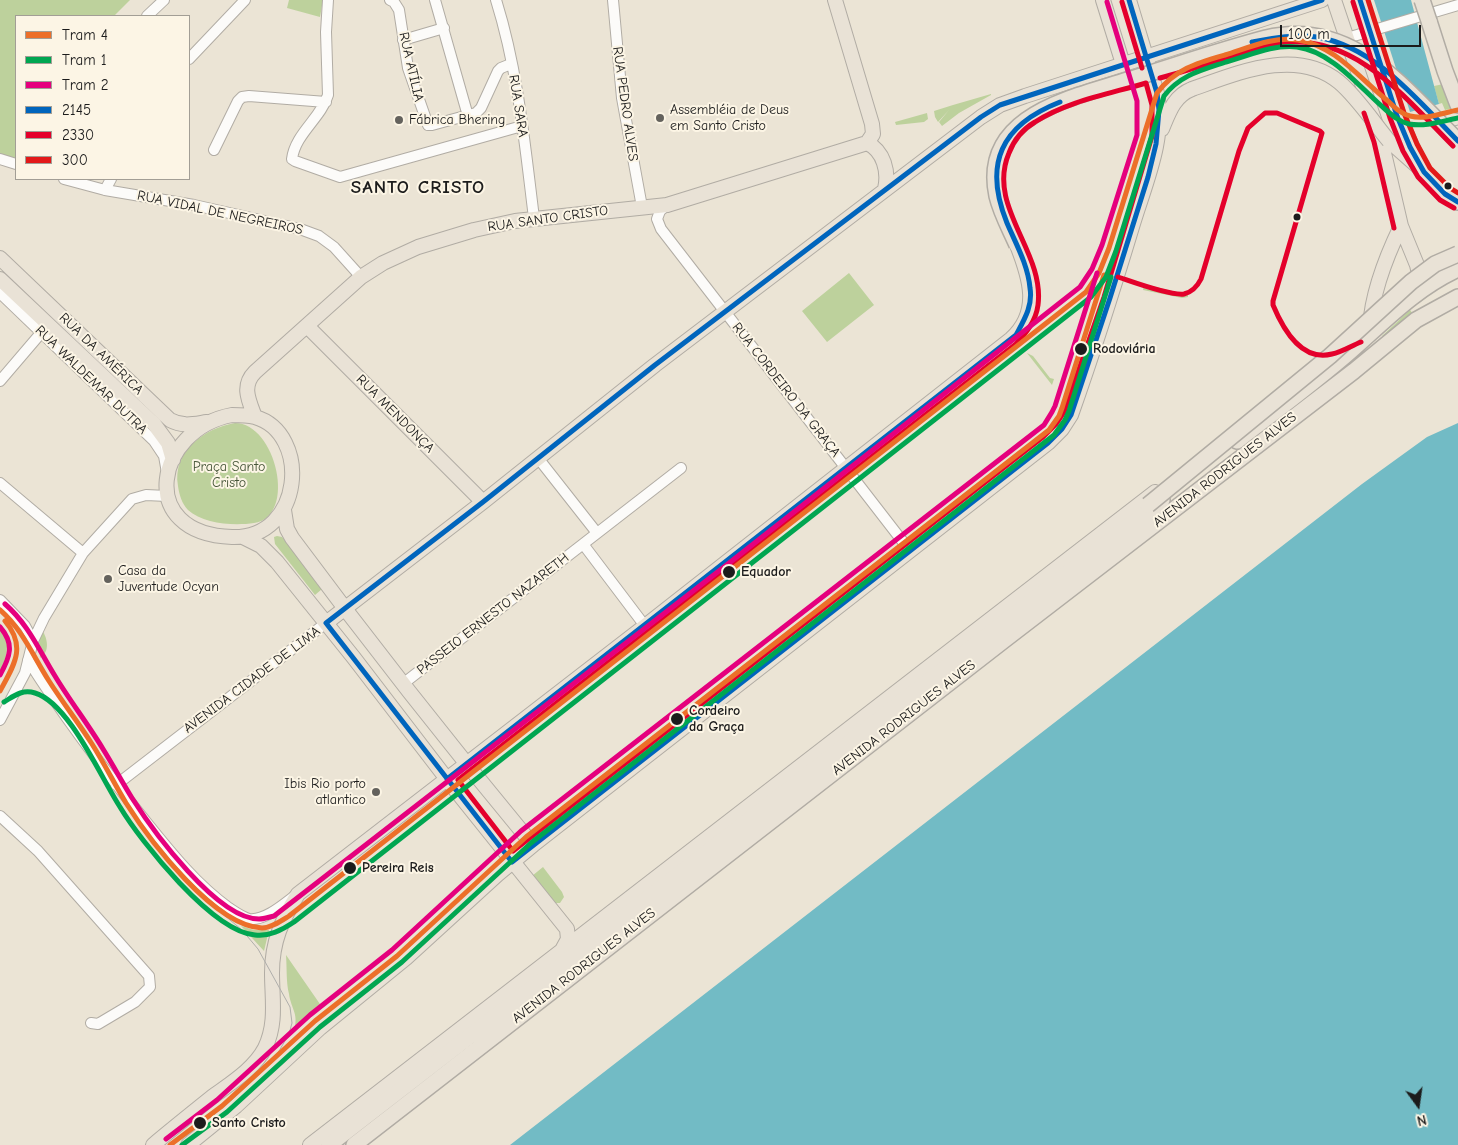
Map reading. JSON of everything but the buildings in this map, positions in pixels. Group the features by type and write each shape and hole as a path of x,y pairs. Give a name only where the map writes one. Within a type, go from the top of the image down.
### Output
{"highway":[{"path":"1360,0 1397,116 1410,147 1424,172 1445,194 1458,202"},
{"path":"1422,0 1458,105"},
{"path":"1017,245 998,198 996,174 999,156 1004,145 1021,122 1035,113 1065,100 1266,38 1289,35 1319,37 1340,43 1362,53 1392,76 1458,141"},
{"path":"1093,554 1148,505 1330,356 1410,282 1436,264 1458,254"},
{"name":"AVENIDA RODRIGUES ALVES","path":"329,1145 1308,386 1419,291 1457,270"},
{"name":"AVENIDA RODRIGUES ALVES","path":"354,1145 1354,371 1416,320 1458,297"}],"main road":[{"path":"835,0 872,124 873,134 867,143 876,149 884,165 887,178 885,189"},
{"path":"1103,0 1123,64"},
{"path":"1129,0 1159,104 1159,137"},
{"name":"AVENIDA CIDADE DE LIMA","path":"326,624 655,365 981,117 994,109 1032,93 1322,0"},
{"path":"1334,0 1381,140 1402,226 1417,265 1420,278 1419,291"},
{"path":"188,1145 261,1084 320,1028 413,952 512,862 1048,443 1062,429 1071,415 1111,299 1159,137 1174,103 1182,94 1192,89 1271,65 1295,64 1315,69 1331,76 1343,86 1390,141 1424,172"},
{"name":"RUA SANTO CRISTO","path":"255,417 247,393 247,385 255,372 361,277 383,263 418,247 502,223 667,204 867,143"},
{"path":"1370,331 1371,308 1391,246 1402,226"},
{"path":"152,1145 240,1076 260,1056 270,1033 274,1017 272,973 277,934 298,894 645,626 1011,339 1020,330 1028,313 1030,287 1026,267 1017,245"},
{"name":"RUA DA AMÉRICA","path":"0,258 170,420 186,425 213,421"},
{"path":"0,279 43,328 154,424 168,443 173,460"},
{"name":"AVENIDA RODRIGUES ALVES","path":"310,1145 1332,357 1358,335 1370,331 1396,310"},
{"name":"RUA MENDONÇA","path":"307,326 483,502"},
{"path":"243,537 271,525 284,510 292,481 292,467 283,439 274,429 255,417 232,415 213,421 187,439 173,460 168,476 167,496 169,504 179,518 192,529 216,535 243,537 254,541 267,552 568,930 568,939 561,951"},
{"path":"284,510 287,529 292,538 466,763 533,845"},
{"path":"365,1117 373,1096"}],"street":[{"path":"148,15 164,0"},
{"path":"190,58 245,0"},
{"path":"328,0 326,32 329,87 326,102 303,135 294,151 292,159 306,166 340,177 522,126"},
{"name":"RUA ATÍLIA","path":"390,0 394,2 399,10 408,68 426,123 432,125 468,116"},
{"path":"435,0 468,116"},
{"path":"496,0 511,64"},
{"name":"RUA PEDRO ALVES","path":"613,0 622,98 642,207"},
{"path":"1347,38 1458,5"},
{"path":"403,40 444,28"},
{"name":"RUA SARA","path":"468,116 480,110 500,69 511,64 522,126 534,218"},
{"path":"214,150 238,101 242,97 326,102"},
{"path":"0,159 15,164"},
{"name":"RUA VIDAL DE NEGREIROS","path":"68,180 105,190 194,205 300,228 319,236 334,247 361,277"},
{"path":"105,190 111,180"},
{"name":"RUA CORDEIRO DA GRAÇA","path":"667,204 658,215 658,225 910,551"},
{"name":"RUA WALDEMAR DUTRA","path":"0,293 43,328 160,447 168,476"},
{"path":"0,381 43,328"},
{"path":"538,458 597,533"},
{"name":"PASSEIO ERNESTO NAZARETH","path":"404,683 681,468"},
{"path":"0,483 83,553"},
{"path":"0,720 20,683 33,641 50,607 83,553 132,499 146,495 167,496"},
{"name":"PASSEIO ERNESTO NAZARETH","path":"583,544 645,626"},
{"path":"0,600 25,626 33,641"},
{"name":"AVENIDA CIDADE DE LIMA","path":"116,785 326,624"},
{"path":"28,660 116,785 170,851 211,894 250,919 260,918 298,894"},
{"path":"0,816 38,851 149,976 150,987 135,1002 98,1024 91,1023"}],"green space":[{"path":"0,0 130,0 115,15 15,15 15,159 0,155"},
{"path":"289,0 323,0 320,17 287,8"},
{"path":"1458,81 1458,107 1445,110 1442,103 1439,104 1434,86"},
{"path":"991,94 959,113 942,126 939,122 949,110 938,122 935,117 934,111"},
{"path":"927,113 928,119 924,122 896,125 895,122"},
{"path":"849,273 874,305 827,342 802,311"},
{"path":"1144,284 1188,295 1188,297 1182,298 1143,290"},
{"path":"1410,310 1413,314 1382,336"},
{"path":"1027,353 1033,356 1050,378 1054,379 1052,385"},
{"name":"Praça Santo Cristo","path":"235,423 249,427 261,438 271,453 276,471 278,489 275,505 267,517 254,523 219,523 194,515 186,508 178,489 177,473 185,452 202,436 213,430"},
{"path":"274,537 282,537 322,589 315,595 275,544"},
{"path":"0,623 7,641 7,653 0,671"},
{"path":"42,630 46,637 47,649 40,658 39,643"},
{"path":"543,867 562,892 564,897 560,903 554,903 532,876"},
{"path":"241,926 254,930 269,930 264,951"},
{"path":"286,955 322,1007 293,1032 296,1021 288,989"}],"water":[{"path":"1374,0 1411,0 1439,104 1410,112"},
{"path":"1458,423 1458,1145 510,1145 1362,484 1427,437"}],"tram line":[{"name":"2","path":"5,604 27,629 128,792 170,851 224,905 242,915 259,919 274,916 724,567 1080,287 1092,269 1102,245 1137,135 1137,101 1107,2"},
{"name":"4","path":"0,610 15,626 49,681 92,744 126,803 167,859 204,898 224,913 243,924 262,928 269,927 289,916 1086,292 1099,273 1109,248 1157,93 1171,78 1187,68 1261,43 1289,39 1298,40 1312,43 1336,56 1395,108 1407,115 1428,117 1458,110"},
{"name":"1","path":"4,702 18,694 30,692 48,700 60,711 83,743 112,794 144,841 180,883 219,919 238,930 255,935 265,935 285,928 1091,297 1106,277 1116,251 1164,96 1184,78 1261,51 1279,47 1297,47 1310,50 1334,63 1394,117 1403,122 1422,125 1458,118"},
{"path":"1454,111 1458,110"},
{"path":"1451,127 1458,125"},
{"name":"2","path":"166,1139 217,1100 310,1015 392,950 521,831 1044,425 1055,406 1097,273"},
{"name":"4","path":"170,1145 222,1106 315,1021 397,956 526,837 1049,430 1062,408 1104,275"},
{"name":"1","path":"182,1145 227,1112 320,1027 402,962 531,843 1054,435 1069,411 1111,277"},
{"name":"4","path":"0,691 14,664 17,648 12,630 5,621"},
{"name":"2","path":"0,627 5,633 9,645 8,656 0,675"},
{"path":"212,905 242,930 258,949 290,1007 292,1023 289,1034 279,1051 262,1070"}],"transit line":[{"name":"2145","path":"512,862 1048,443 1062,429 1071,415 1110,298 1148,177 1156,144 1159,110 1157,93 1129,0"},
{"name":"2145","path":"512,862 326,623 483,502 655,365 981,117 1000,105 1322,0"},
{"name":"2145","path":"1360,0 1397,116 1410,147 1424,172 1445,194 1458,202"},
{"name":"300","path":"1368,0 1404,113 1417,144 1430,168 1450,188 1458,193"},
{"name":"2330","path":"1122,2 1142,68"},
{"name":"2330","path":"1353,2 1390,118 1403,151 1418,177 1440,200 1454,208"},
{"name":"2145","path":"1252,42 1285,37 1309,36 1338,43 1358,52 1395,78 1458,141"},
{"name":"2330","path":"1160,78 1275,44 1308,43 1332,48 1356,59 1377,73 1417,109 1453,146"},
{"name":"2330","path":"1146,83 1152,105 1152,136 1104,297 1064,412 1056,424 1043,437 513,851 458,780 1016,344 1027,331 1035,316 1038,305 1038,285 1033,266 1010,211 1005,192 1004,173 1011,148 1019,135 1035,122 1048,115 1075,103 1146,83"},
{"name":"2145","path":"447,779 1016,335 1025,318 1031,295 1024,263 1000,202 997,182 998,165 1002,149 1023,122 1040,111 1060,102"},
{"name":"2330","path":"1118,277 1170,293 1184,294 1196,287 1201,279 1239,151 1248,128 1265,113 1277,113 1322,133 1273,305 1282,324 1295,342 1311,353 1321,355 1332,354 1361,342"},
{"name":"2330","path":"1364,113 1374,142 1394,228"}],"place":[{"name":"Assembléia de Deus em Santo Cristo","path":"660,118"},
{"name":"Fábrica Bhering","path":"399,120"},
{"name":"Rodoviária","path":"1081,349"},
{"name":"Equador","path":"729,572"},
{"name":"Casa da Juventude Ocyan","path":"108,579"},
{"name":"Cordeiro da Graça","path":"677,719"},
{"name":"Ibis Rio porto atlantico","path":"376,792"},
{"name":"Pereira Reis","path":"350,868"},
{"name":"Santo Cristo","path":"200,1123"}],"district":[{"name":"SANTO CRISTO","path":"418,188"}]}
